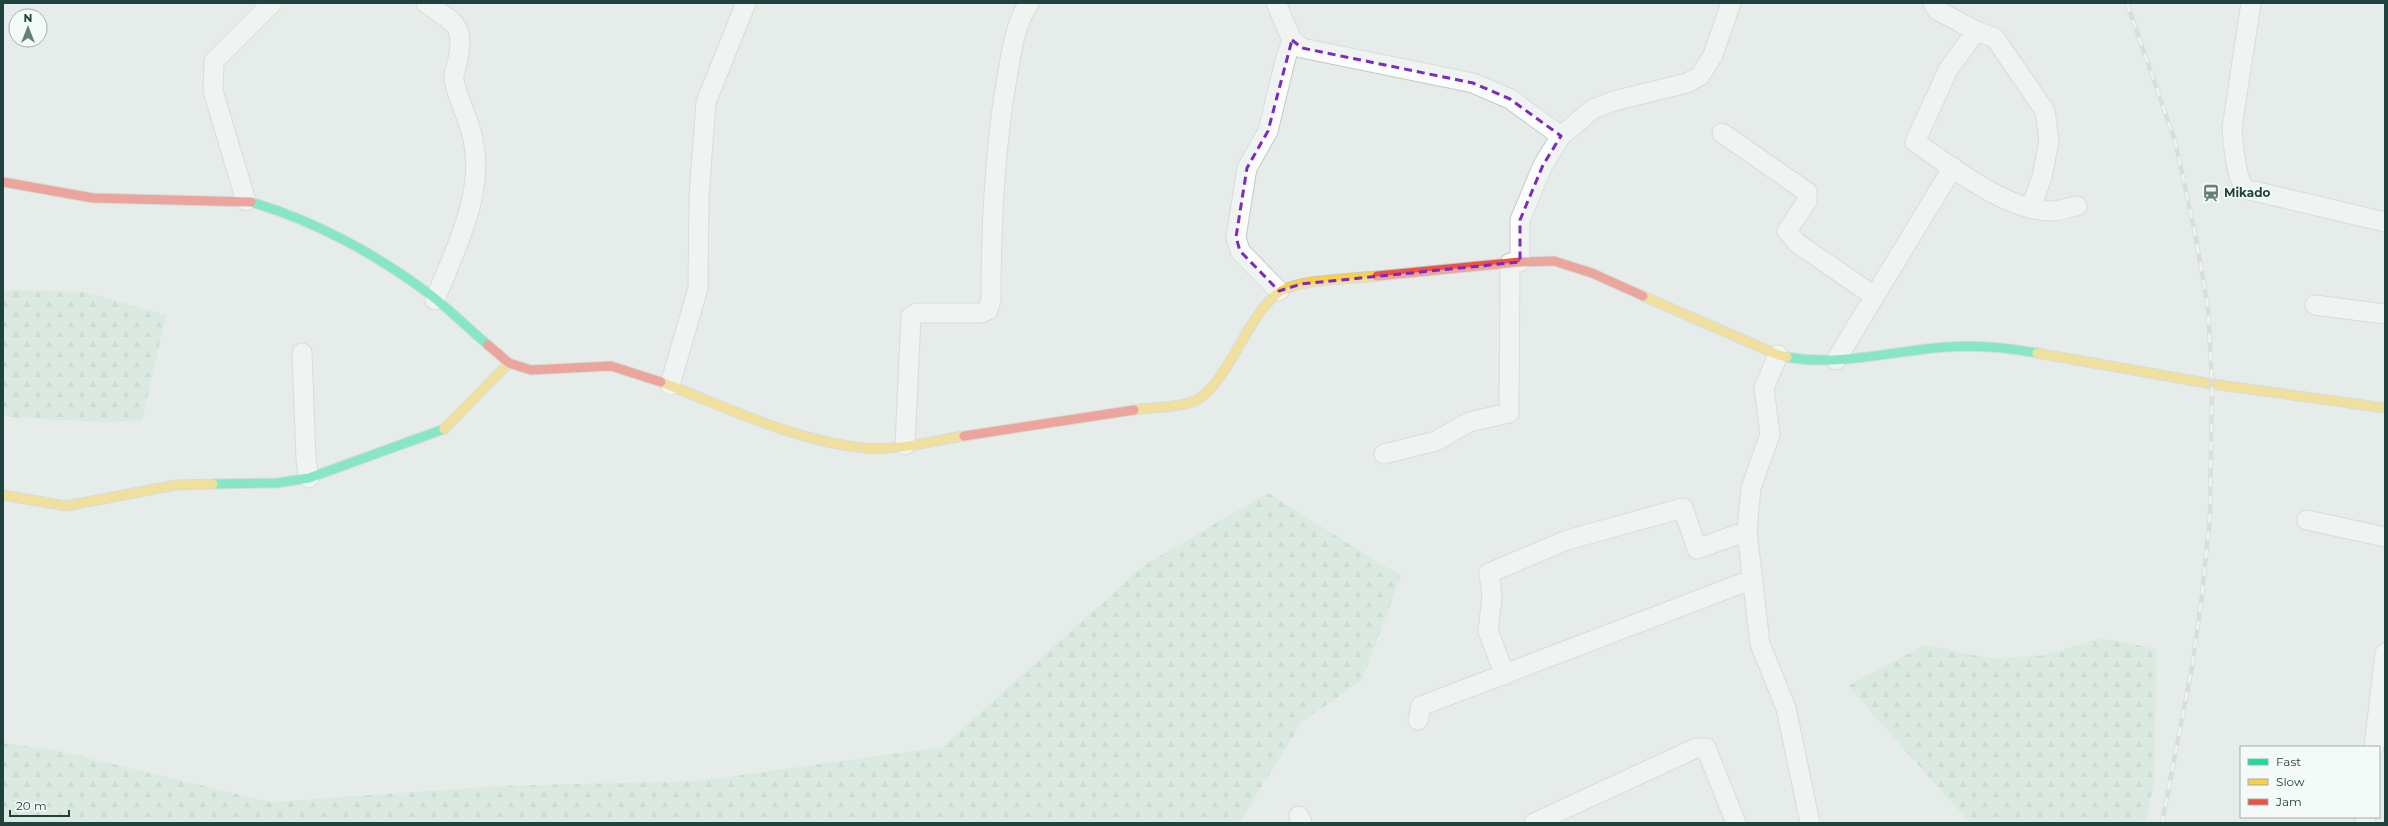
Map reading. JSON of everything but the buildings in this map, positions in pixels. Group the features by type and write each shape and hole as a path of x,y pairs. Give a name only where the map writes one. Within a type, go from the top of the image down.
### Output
{"street":[{"path":"246,201 213,91 214,61 272,3"},
{"path":"426,3 457,26 460,32 460,44 454,79 473,139 476,164 474,190 463,227 435,300"},
{"path":"670,385 698,288 699,196 706,102 746,3"},
{"path":"905,445 911,317 917,313 981,313 988,310 991,300 991,236 998,132 1012,51 1024,12 1030,3"},
{"path":"1276,3 1292,40 1302,48 1473,83 1510,99 1561,136"},
{"path":"1384,454 1436,441 1468,422 1509,413 1515,262 1520,220 1543,165 1561,136 1593,109 1614,101 1687,83 1700,76 1713,55 1731,3"},
{"path":"1933,3 1937,10 1976,31 1995,38 2045,111 2049,142 2042,177 2031,208"},
{"path":"2251,3 2232,128 2234,147 2241,181 2246,188 2258,192 2385,222"},
{"path":"1976,31 1948,70 1915,142 2006,200 2031,208 2054,211 2077,206"},
{"path":"1279,291 1240,251 1236,237 1247,168 1268,131 1286,58 1292,40"},
{"path":"1722,133 1807,192 1807,201 1787,231 1797,243 1874,296"},
{"path":"1836,360 1953,167"},
{"path":"3,182 24,187 94,198 246,201 278,210 342,238 435,300 509,363 531,370 611,366 641,374 783,429 865,448 905,445 1074,418 1193,402 1206,393 1224,370 1267,304 1279,291 1301,284 1515,262 1554,261 1592,273 1778,356 1810,361 1836,360 1949,347 2015,349 2212,384 2385,408"},
{"path":"2315,304 2385,314"},
{"path":"302,353 306,459 309,478"},
{"path":"1778,356 1764,388 1770,434 1752,488 1747,531 1760,644 1786,708 1810,823"},
{"path":"3,495 66,506 176,485 277,483 309,478 444,429 509,363"},
{"path":"1505,675 1488,631 1492,597 1489,573 1567,540 1683,508 1696,549 1747,531"},
{"path":"2307,520 2385,537"},
{"path":"1418,720 1421,706 1752,579"},
{"path":"2374,746 2385,653"},
{"path":"1534,823 1696,748 1706,748 1736,823"}],"highlighted area":[{"path":"1292,40 1302,48 1473,83 1510,99 1561,136 1543,165 1520,220 1520,262 1301,284 1279,291 1240,251 1236,237 1247,168 1268,131"}],"green space":[{"path":"3,291 86,292 166,315 142,421 107,422 3,417"},
{"path":"1268,493 1401,576 1362,680 1302,722 1239,823 3,823 3,743 50,749 271,802 499,786 698,781 942,747 1143,566"},
{"path":"2101,638 2157,649 2154,784 2145,823 1970,823 1848,686 1924,645 1994,659 2045,655"}],"railway":[{"path":"2127,3 2175,141 2194,228 2208,308 2212,384 2210,516 2202,595 2192,667 2162,823"}],"traffic: fast":[{"path":"251,202 274,209 321,228 387,265 436,299 488,345"},
{"path":"1787,357 1807,360 1847,359 1959,346 1993,347 2037,353"},
{"path":"213,484 277,483 309,478 444,429"}],"traffic: slow":[{"path":"1134,410 1185,404 1204,395 1226,368 1258,315 1269,301 1281,291 1301,284 1327,280 1377,276"},
{"path":"1643,296 1778,355 1787,357"},
{"path":"2037,353 2212,384 2385,408"},
{"path":"444,429 509,363"},
{"path":"661,382 786,431 838,444 876,449 914,445 964,436"},
{"path":"3,495 66,506 176,485 213,484"}],"traffic: jam":[{"path":"3,182 93,198 251,202"},
{"path":"1377,276 1520,262 1554,261 1592,273 1643,296"},
{"path":"488,345 509,363 531,370 611,366 661,382"},
{"path":"964,436 1134,410"}],"place":[{"name":"Mikado","path":"2211,193"}]}
